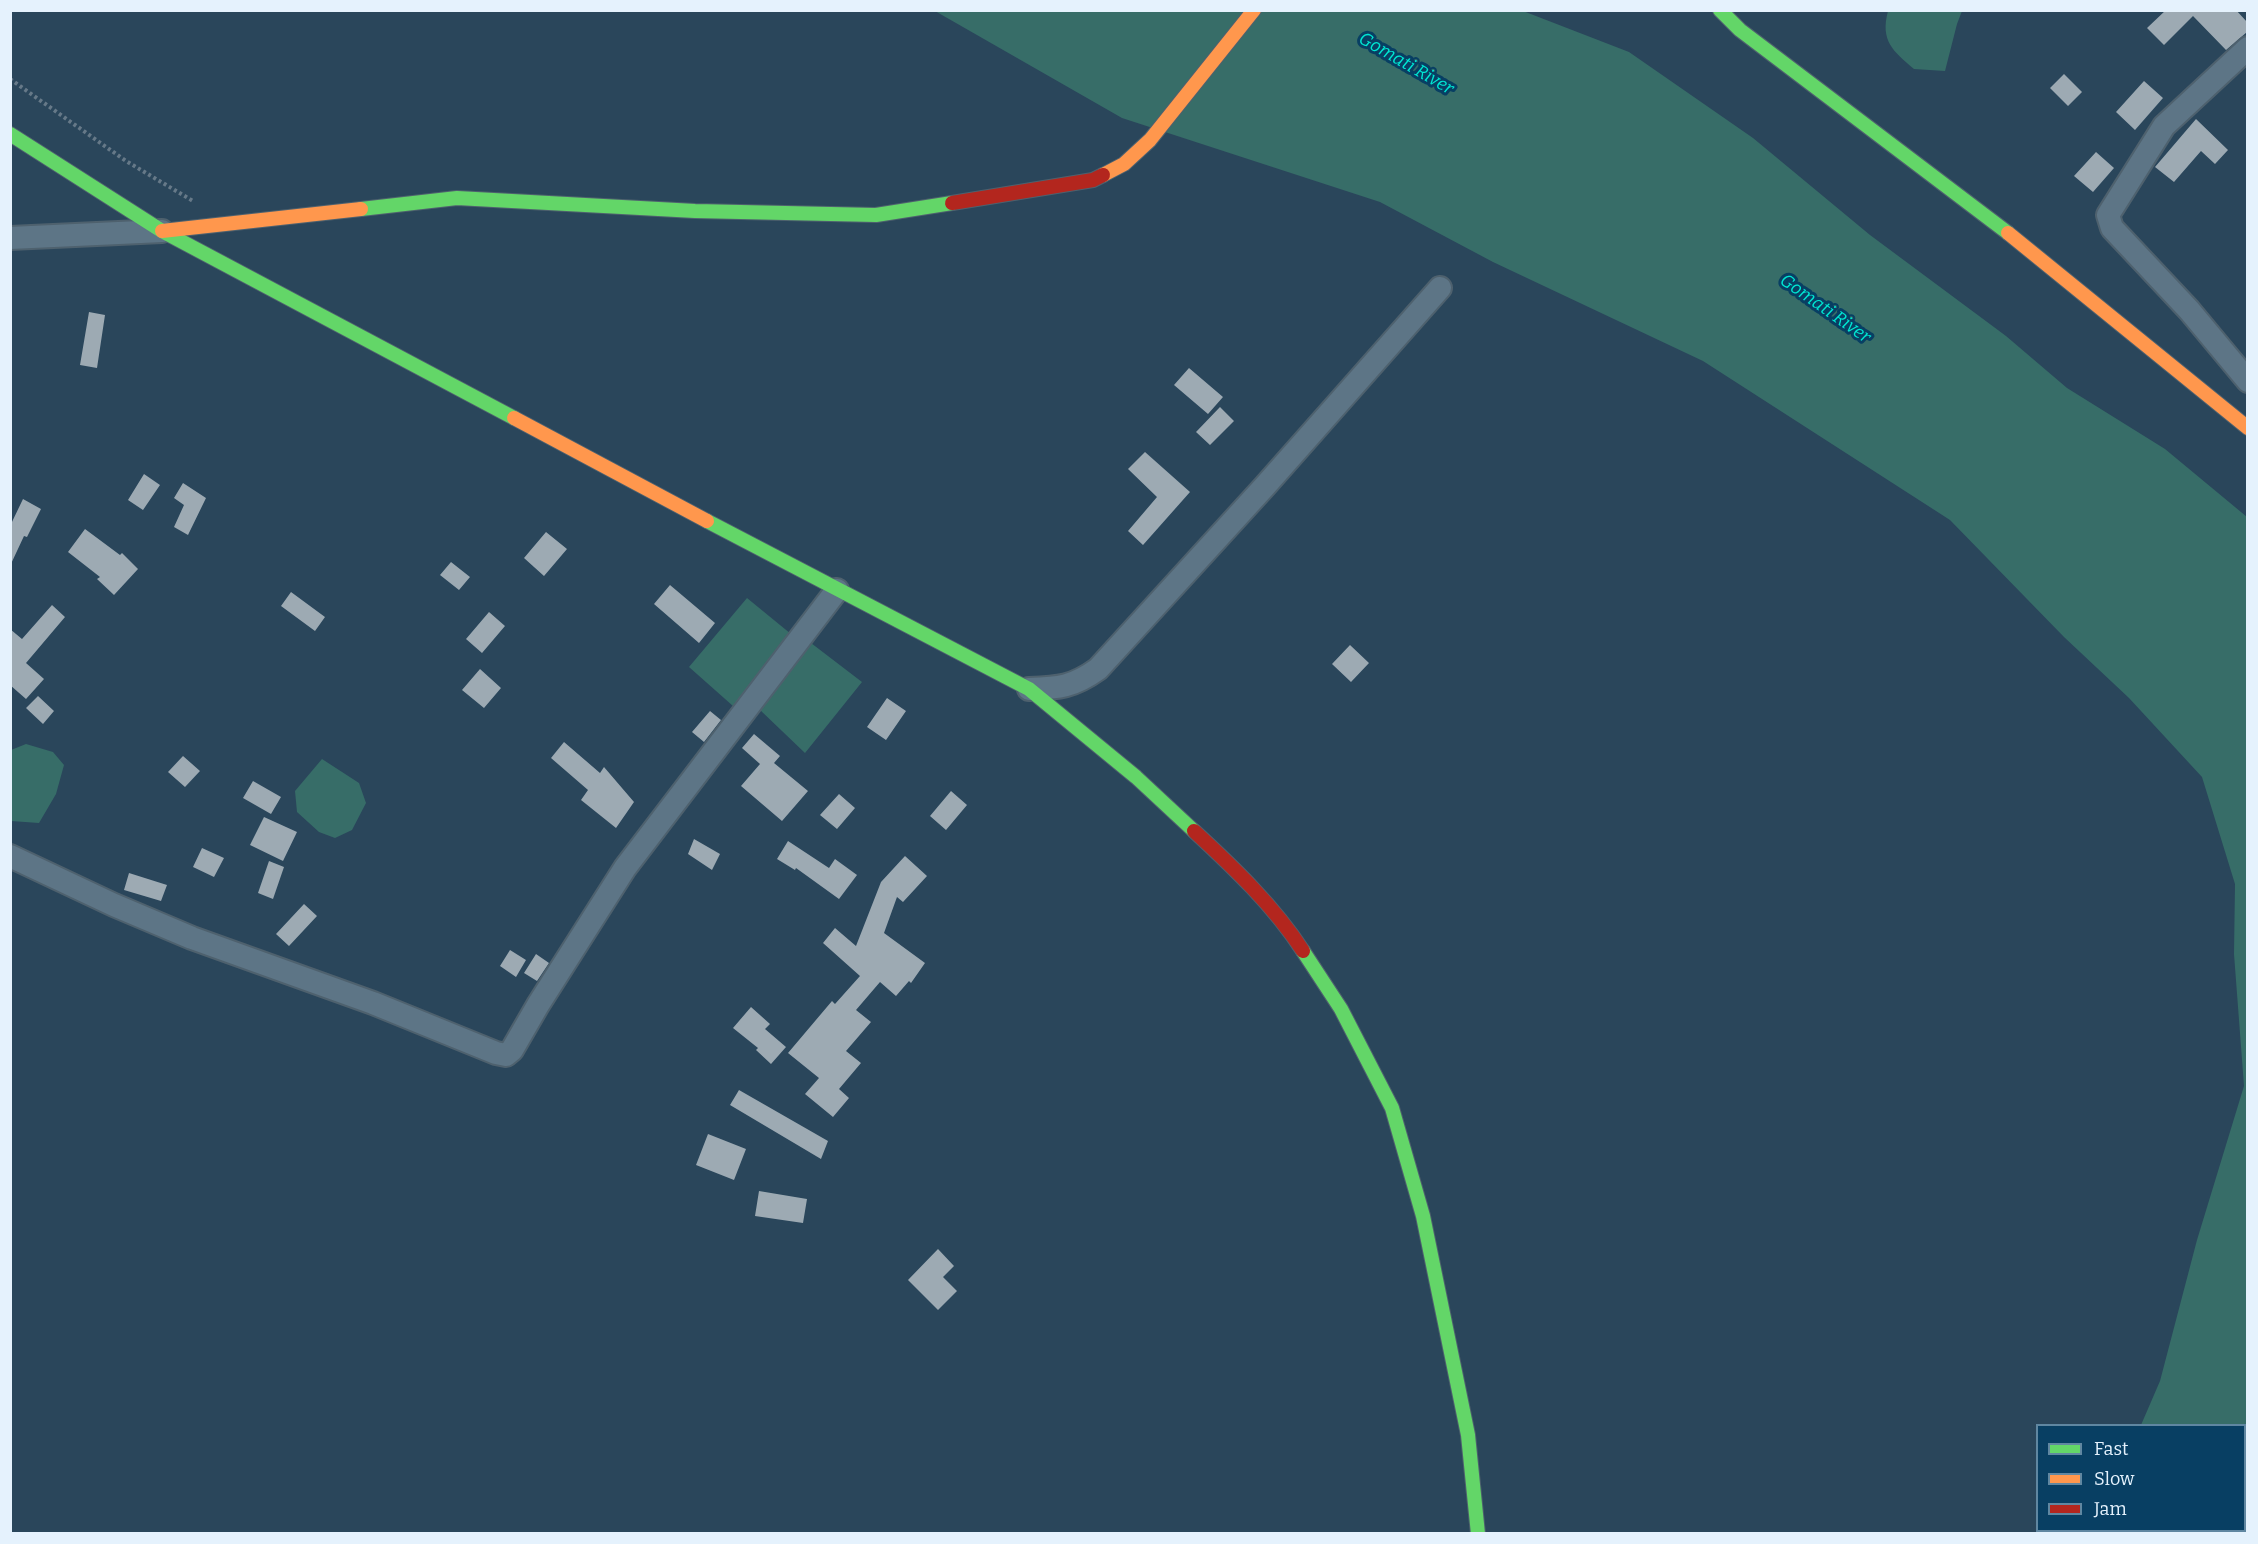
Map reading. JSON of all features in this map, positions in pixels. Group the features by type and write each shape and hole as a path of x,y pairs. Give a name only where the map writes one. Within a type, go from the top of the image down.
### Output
{"street":[{"path":"10,238 162,231 457,198 695,211 876,215 1093,180 1124,164 1150,140 1254,10"},
{"path":"1720,10 1740,30 2038,256 2247,428"},
{"path":"2247,48 2164,126 2108,215 2112,228 2189,310 2247,381"},
{"path":"10,134 162,231 837,590 1029,689 1136,777 1235,869 1293,935 1341,1009 1392,1108 1423,1216 1468,1435 1478,1533"},
{"path":"1029,689 1062,688 1082,681 1098,669 1265,486 1440,288"},
{"path":"10,856 114,905 192,938 506,1055 512,1050 625,868 837,590"}],"path":[{"path":"10,79 126,161 194,202"}],"water":[{"name":"Gomati River","path":"935,11 1523,11 1629,52 1753,138 1870,235 2006,336 2067,388 2165,449 2247,517 2247,1533 2096,1533 2246,1532 2246,1424 2141,1424 2160,1381 2197,1240 2244,1086 2234,954 2235,884 2202,777 2129,698 2064,637 1950,520 1703,361 1493,262 1380,202 1122,118"},
{"path":"1888,11 1962,11 1945,71 1914,69 1894,51 1887,38"},
{"path":"747,598 791,634 733,706 689,667"},
{"path":"811,643 862,682 805,753 759,709"},
{"path":"26,744 53,752 64,765 56,794 39,823 11,821 11,750"},
{"path":"322,759 359,783 366,803 352,830 335,838 319,832 297,812 295,791"}],"building":[{"path":"2166,10 2236,10 2247,22 2247,32 2226,50 2193,16 2164,45 2147,28"},
{"path":"2064,74 2082,92 2068,106 2050,88"},
{"path":"2144,81 2163,98 2135,130 2116,112"},
{"path":"2196,119 2228,150 2215,164 2201,151 2174,182 2155,167"},
{"path":"2096,152 2114,168 2093,192 2074,176"},
{"path":"89,312 105,315 97,368 80,365"},
{"path":"1189,368 1223,397 1208,414 1174,385"},
{"path":"1220,407 1234,421 1210,445 1196,432"},
{"path":"1145,452 1190,492 1143,545 1128,531 1157,497 1128,469"},
{"path":"144,474 160,485 143,510 128,500"},
{"path":"183,483 206,498 188,535 174,527 184,505 174,498"},
{"path":"23,499 41,509 27,537 24,536 10,566 11,524"},
{"path":"85,529 120,555 122,553 138,569 114,595 97,579 100,577 68,552"},
{"path":"546,532 567,549 544,576 524,558"},
{"path":"451,562 470,577 459,590 440,575"},
{"path":"670,585 715,623 699,643 654,604"},
{"path":"291,592 325,617 315,631 281,606"},
{"path":"52,605 65,617 26,663 44,679 26,699 10,685 10,629 22,639"},
{"path":"489,612 505,626 482,653 466,639"},
{"path":"1350,645 1369,663 1351,682 1332,664"},
{"path":"480,669 501,688 484,708 462,690"},
{"path":"38,696 54,711 43,724 26,708"},
{"path":"887,698 906,711 886,740 867,727"},
{"path":"710,711 721,720 704,742 692,732"},
{"path":"754,734 780,756 774,763 808,791 782,821 741,786 760,764 742,748"},
{"path":"564,742 600,773 604,767 634,802 616,828 581,800 588,790 551,758"},
{"path":"183,756 200,771 185,787 168,772"},
{"path":"253,781 281,797 271,814 243,798"},
{"path":"951,791 967,805 946,830 930,816"},
{"path":"839,794 855,808 837,829 820,815"},
{"path":"264,817 297,832 283,861 250,845"},
{"path":"694,839 720,854 712,870 688,854"},
{"path":"788,841 829,868 835,859 857,875 839,899 796,868 795,870 777,859"},
{"path":"202,848 224,858 214,877 193,867"},
{"path":"905,856 927,876 903,902 897,897 884,933 925,963 911,983 909,981 896,996 880,982 856,1010 871,1022 846,1051 861,1063 839,1089 849,1098 833,1117 805,1094 819,1078 788,1053 832,1001 835,1004 860,976 823,943 835,928 856,946 881,882"},
{"path":"269,861 284,867 273,899 258,893"},
{"path":"129,873 167,885 161,901 124,890"},
{"path":"304,904 317,916 289,946 276,934"},
{"path":"510,950 526,960 516,977 500,966"},
{"path":"536,954 549,963 537,981 524,973"},
{"path":"751,1007 770,1024 765,1029 786,1047 771,1064 756,1050 758,1048 733,1028"},
{"path":"739,1090 828,1141 821,1159 730,1105"},
{"path":"708,1134 746,1149 734,1180 696,1165"},
{"path":"759,1191 807,1199 803,1223 755,1216"},
{"path":"938,1249 954,1266 943,1277 957,1291 938,1310 908,1280"}],"traffic: fast":[{"path":"1720,10 1740,30 2008,233"},
{"path":"10,134 162,231 514,418"},
{"path":"361,209 457,198 695,211 876,215 952,203"},
{"path":"707,521 1029,689 1136,777 1194,831"},
{"path":"1303,951 1341,1009 1392,1108 1423,1216 1468,1435 1478,1534"}],"traffic: slow":[{"path":"1103,175 1124,164 1150,140 1254,10"},
{"path":"162,231 361,209"},
{"path":"2008,233 2248,428"},
{"path":"514,418 707,521"}],"traffic: jam":[{"path":"952,203 1093,180 1103,175"},
{"path":"1194,831 1266,903 1303,951"}]}
